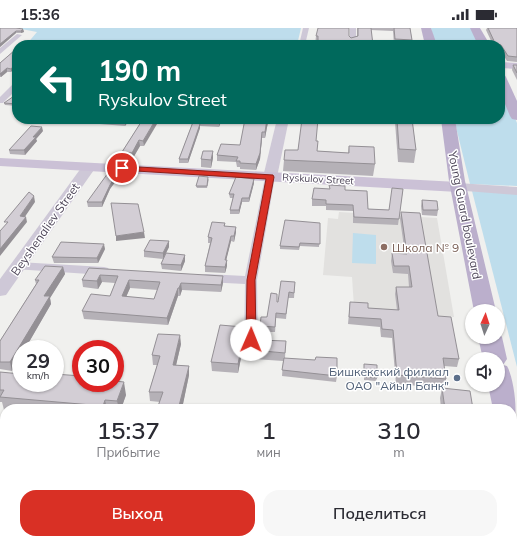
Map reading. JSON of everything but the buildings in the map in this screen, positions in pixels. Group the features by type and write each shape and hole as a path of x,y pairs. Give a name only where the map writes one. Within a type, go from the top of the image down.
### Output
{"main road":[{"path":"426,28 430,40"},
{"path":"475,28 481,40"},
{"path":"505,65 517,66"},
{"path":"505,88 517,116"},
{"name":"Young Guard boulevard","path":"449,124 458,187 483,304"},
{"name":"Ryskulov Street","path":"0,162 458,187"},
{"path":"502,392 505,404"}],"street":[{"path":"303,40 306,28"},
{"path":"353,28 353,40"},
{"path":"13,40 19,35"},
{"path":"0,52 12,41"},
{"path":"2,99 12,90"},
{"path":"2,99 12,98"},
{"path":"251,352 251,280 270,177 282,124"},
{"name":"Beyshenaliev Street","path":"0,292 10,272 89,166"},
{"name":"Ryskulov Street","path":"458,187 517,191"},
{"path":"10,272 119,272"},
{"path":"197,277 251,280"}],"shaded area":[{"path":"16,28 301,28 298,40 30,40 37,32"},
{"path":"431,28 472,28 480,40 434,40"},
{"path":"505,95 517,123 517,186 470,184 455,124 505,124"},
{"path":"472,191 517,194 517,367 505,320 505,304 501,304"},
{"name":"Школа № 9","path":"339,212 437,218 454,317 388,313 354,307 352,277 323,275 328,218 338,219"},
{"path":"353,233 376,235 376,264 352,263"}],"place":[{"name":"Школа № 9","path":"384,247"},
{"name":"Бишкекский филиал ОАО \"Айыл Банк\"","path":"457,378"}],"route":[{"path":"122,168 270,177 251,280 251,340"}]}
